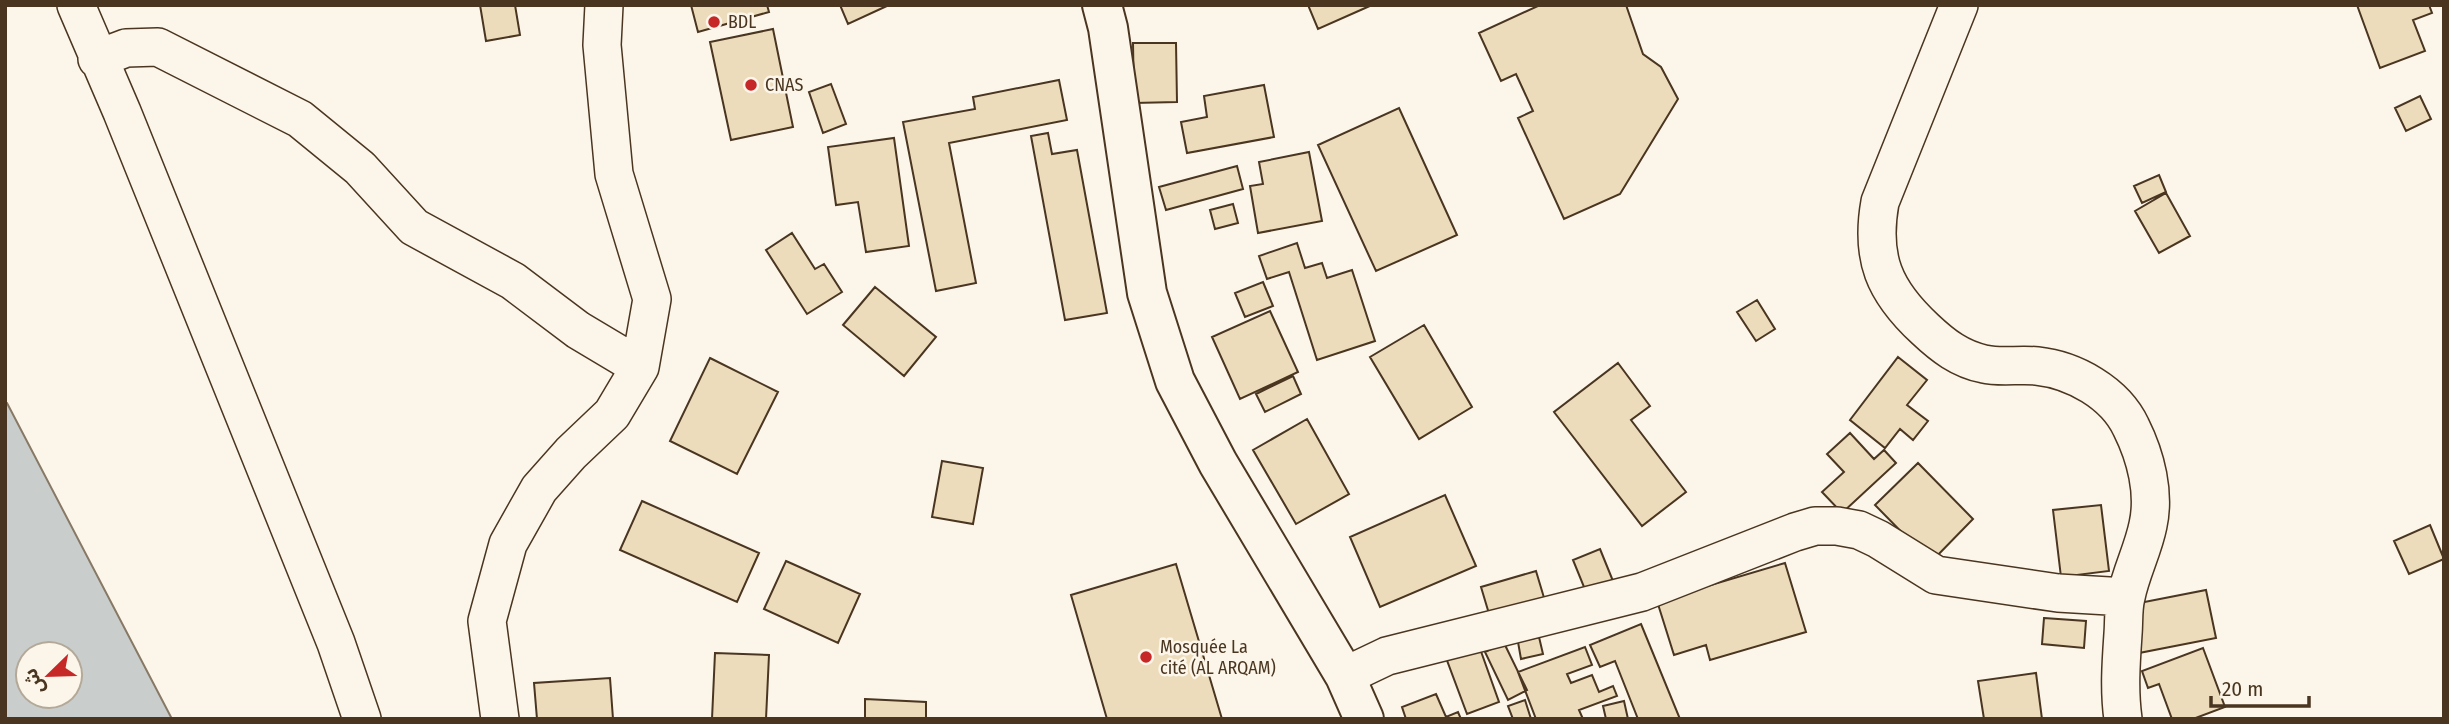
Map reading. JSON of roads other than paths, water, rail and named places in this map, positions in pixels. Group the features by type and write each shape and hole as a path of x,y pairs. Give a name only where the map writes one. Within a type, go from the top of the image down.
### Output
{"main road":[{"path":"1102,5 1108,28 1147,293 1175,381 1218,463 1345,676 1364,719"}],"street":[{"path":"76,5 336,643 362,719"},
{"path":"500,719 487,621 508,544 539,489 571,453 612,414 640,367 652,299 614,174 602,45 604,5"},
{"path":"1959,5 1880,202 1875,226 1882,272 1893,294 1908,313 1944,347 1963,358 1985,365 2035,365 2064,371 2090,383 2112,401 2130,424 2144,456 2150,490 2148,524 2126,597 2119,690 2123,719"},
{"path":"97,59 126,48 158,47 300,119 360,168 414,227 513,281 579,330 640,367"},
{"path":"1345,676 1387,656 1642,592 1815,526 1858,530 1878,539 1936,575 2058,593 2126,597"}],"place":[{"name":"BDL","path":"714,22"},
{"name":"CNAS","path":"751,85"},
{"name":"Mosquée La cité (AL ARQAM)","path":"1146,657"}]}
